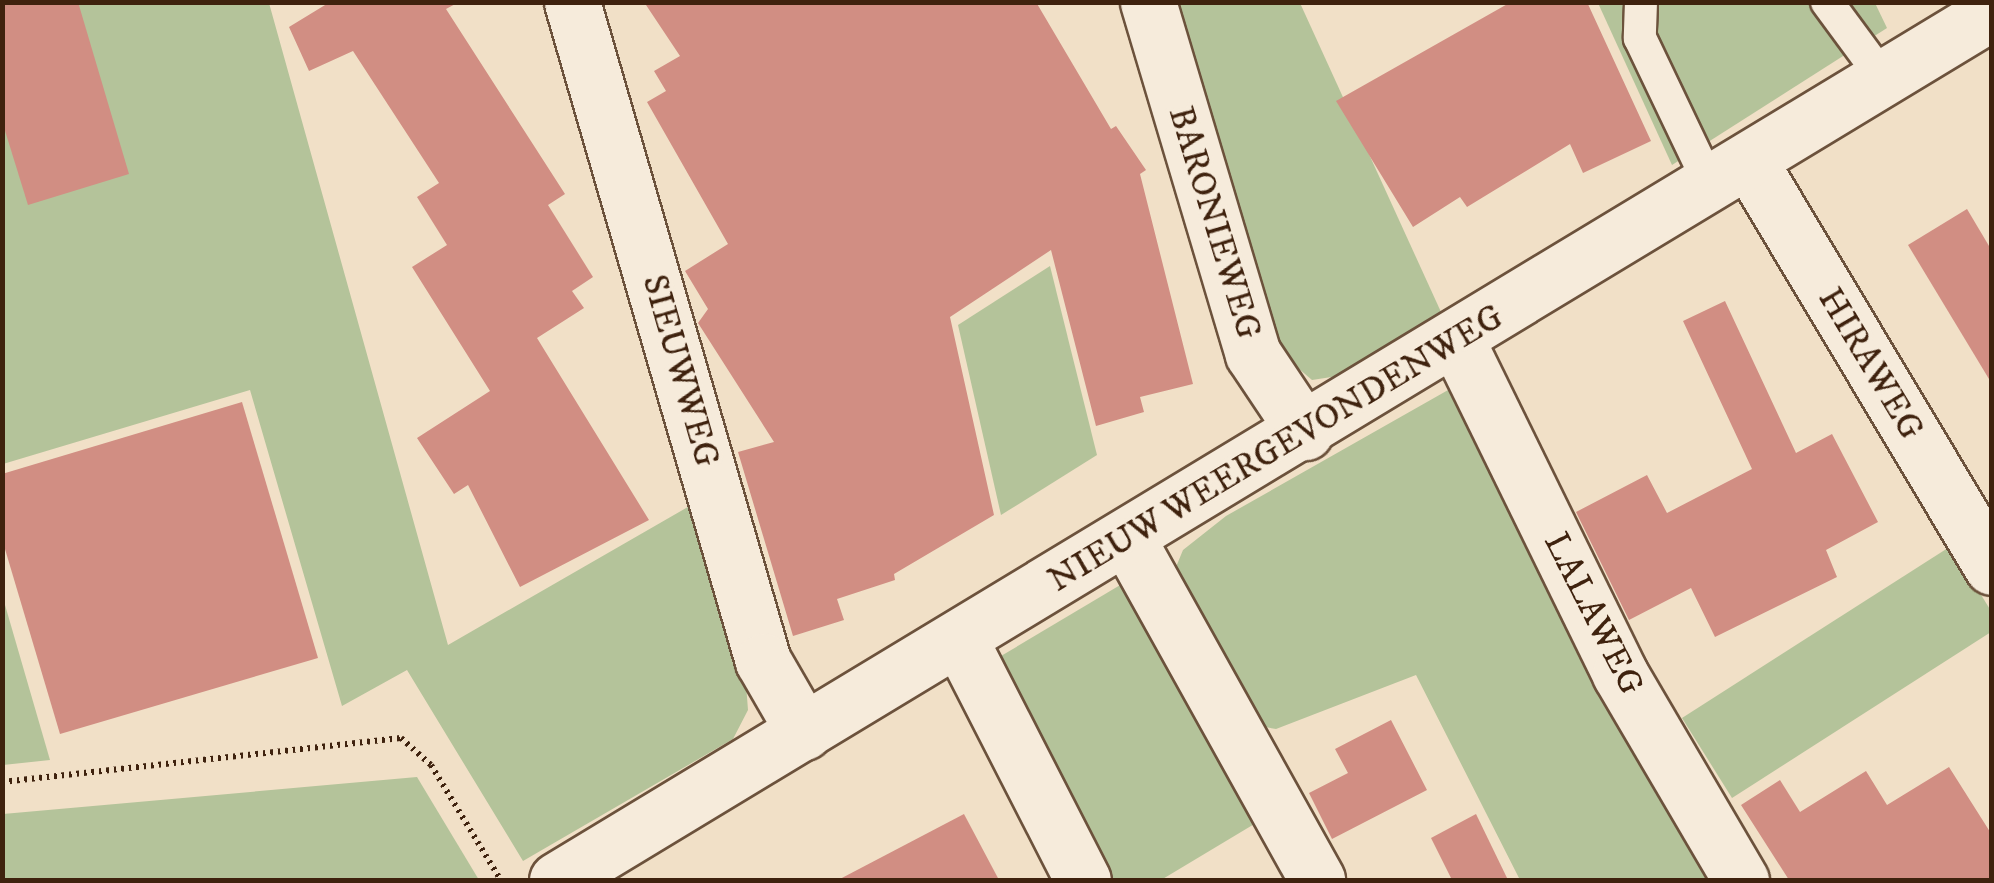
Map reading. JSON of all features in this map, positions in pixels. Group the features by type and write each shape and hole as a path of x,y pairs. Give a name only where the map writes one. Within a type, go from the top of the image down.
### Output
{"street":[{"name":"SIEUWWEG","path":"572,2 763,661 804,732"},
{"name":"BARONIEWEG","path":"1148,2 1253,354 1305,432"},
{"name":"NIEUW WEERGEVONDENWEG","path":"557,880 1457,341 1992,12"},
{"name":"HIRAWEG","path":"1730,173 1992,566"},
{"name":"LALAWEG","path":"1457,341 1620,674 1742,880"},
{"path":"1127,538 1317,880"},
{"path":"960,640 1083,880"}],"lane":[{"path":"1641,2 1640,38 1730,173"},
{"path":"1828,2 1884,78"}],"path":[{"path":"2,782 401,738 431,766 500,880"}],"green space":[{"path":"1182,2 1300,3 1441,312 1338,376 1312,380 1277,350 1174,7"},
{"path":"3,3 269,3 448,645 700,500 745,671 748,710 733,739 523,861 407,670 342,706 250,390 3,464"},
{"path":"1598,3 1875,3 1887,28 1672,165"},
{"path":"1050,266 1097,455 1001,515 958,325"},
{"path":"1464,381 1724,880 1520,880 1416,675 1276,729 1260,726 1171,579 1183,550 1226,516"},
{"path":"1951,546 1991,611 1991,632 1732,798 1682,718"},
{"path":"1132,578 1261,820 1161,880 1114,880 1001,656"},
{"path":"3,598 50,760 3,765"},
{"path":"417,777 479,880 3,880 3,814"}],"building":[{"path":"2,2 78,2 129,174 28,205 2,121"},
{"path":"330,2 459,2 446,9 565,194 548,205 593,277 572,291 584,308 537,338 649,520 520,587 468,485 454,494 417,438 490,391 412,267 447,245 417,197 439,183 353,51 309,71 289,27"},
{"path":"644,2 1036,2 1111,129 1116,126 1146,170 1140,174 1193,384 1140,397 1144,412 1096,426 1051,250 950,317 994,515 894,574 895,580 837,599 844,620 793,636 738,452 774,442 698,323 708,309 685,271 728,244 647,102 666,91 654,71 680,56"},
{"path":"1511,2 1587,2 1651,141 1583,173 1570,144 1467,207 1460,197 1413,227 1336,101"},
{"path":"1967,209 1992,251 1992,384 1908,245"},
{"path":"1725,301 1796,453 1832,434 1878,522 1826,550 1837,577 1715,637 1691,588 1629,620 1576,512 1647,475 1667,513 1752,469 1683,321"},
{"path":"242,402 318,658 60,734 2,539 2,474"},
{"path":"1391,720 1427,790 1332,839 1309,793 1348,773 1335,749"},
{"path":"1949,767 1992,835 1992,880 1789,880 1741,805 1780,780 1800,812 1866,771 1887,805"},
{"path":"964,814 999,880 838,880"},
{"path":"1476,814 1508,880 1452,880 1431,838"}]}
